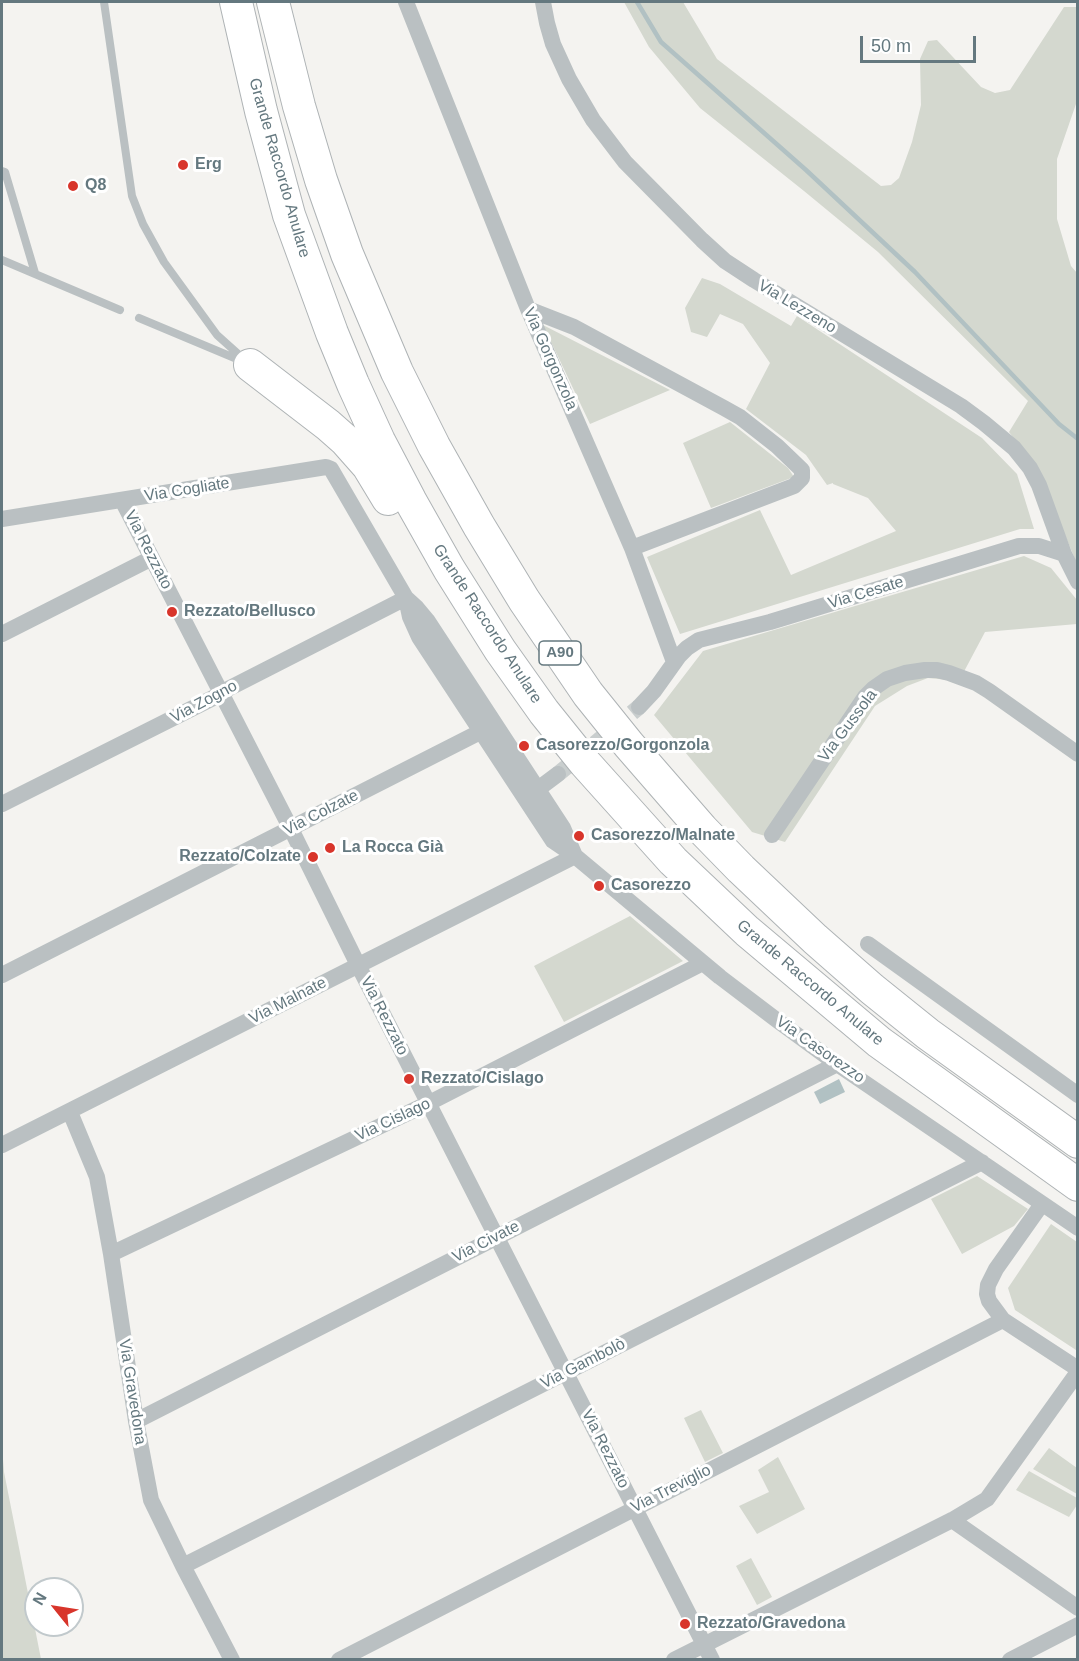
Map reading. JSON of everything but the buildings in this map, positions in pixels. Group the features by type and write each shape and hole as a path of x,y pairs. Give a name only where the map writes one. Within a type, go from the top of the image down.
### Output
{"highway":[{"name":"Grande Raccordo Anulare","path":"236,2 261,111 289,215 352,384 414,509 449,569 500,650 544,712 585,763 673,861 731,917 879,1042 1077,1185"},
{"name":"A90","path":"273,2 298,106 321,180 347,254 397,372 434,446 501,563 588,694 702,829 815,939 928,1034 1077,1142"},
{"path":"291,2 298,106"},
{"path":"250,365 328,425 355,450 374,474 416,550 449,600 500,650"}],"street":[{"name":"Via Gorgonzola","path":"406,2 528,309 632,548 674,662"},
{"name":"Via Lezzeno","path":"543,2 553,44 576,94 606,139 638,176 725,261 961,406 1000,436 1023,459 1035,476 1077,582"},
{"path":"528,309 574,327 740,417 794,462 802,472 802,478 794,486 632,548"},
{"name":"Via Cogliate","path":"2,519 326,467 335,472"},
{"name":"Via Casorezzo","path":"335,472 406,598 422,614 538,789 563,828 575,856"},
{"name":"Via Rezzato","path":"122,500 712,1659"},
{"name":"Via Cesate","path":"674,662 687,648 699,640 770,622 1019,546 1039,546 1064,554"},
{"path":"2,634 152,558"},
{"name":"Via Casorezzo","path":"406,598 410,617 419,637 550,838 558,846 575,856 747,998 837,1064 1077,1228"},
{"name":"Via Zogno","path":"2,804 406,598"},
{"path":"639,707 654,691 674,662"},
{"name":"Via Gussola","path":"772,835 869,692 887,679 905,673 937,670 976,683 1077,754"},
{"name":"Via Colzate","path":"2,975 480,732"},
{"path":"538,789 558,774"},
{"name":"Via Malnate","path":"2,1145 575,856"},
{"path":"868,944 1077,1095"},
{"name":"Via Cislago","path":"111,1254 429,1103 703,963"},
{"name":"Via Civate","path":"136,1421 837,1064"},
{"name":"Via Gravedona","path":"70,1112 97,1177 151,1500 232,1659"},
{"name":"Via Gambolò","path":"183,1566 982,1162"},
{"path":"674,1659 952,1520 991,1495 1077,1371 1003,1320 989,1301 987,1294 988,1285 996,1269 1042,1204"},
{"name":"Via Treviglio","path":"339,1659 1003,1320"},
{"path":"952,1520 1077,1608"},
{"path":"1010,1659 1077,1625"}],"lane":[{"path":"104,2 132,196 164,261 217,335 250,365"},
{"path":"2,171 35,273"},
{"path":"2,260 120,310"},
{"path":"139,318 250,365"}],"shaded area":[{"path":"624,2 683,2 717,59 881,186 891,185 899,178 912,142 921,105 920,59 928,41 937,40 981,87 995,93 1010,90 1064,7 1077,7 1077,101 1057,159 1057,219 1071,266 1077,273 1077,564 1040,475 1009,432 1028,401 878,252 700,108 649,47"},
{"path":"702,278 720,284 791,326 797,316 982,438 1017,474 1034,529 1020,529 680,634 647,557 760,510 791,575 896,531 868,498 833,483 827,485 806,455 746,409 770,363 743,324 720,314 707,337 691,332 685,308"},
{"path":"543,325 670,390 590,424"},
{"path":"730,422 788,468 794,477 711,508 683,443"},
{"path":"1024,556 1051,568 1077,600 1077,624 985,632 959,681 928,678 907,686 875,706 785,842 752,832 654,715 703,651"},
{"path":"630,916 683,961 564,1022 534,966"},
{"path":"839,1079 845,1092 820,1104 814,1092"},
{"path":"977,1176 1028,1209 1014,1226 962,1254 931,1199"},
{"path":"1051,1224 1077,1242 1076,1350 1015,1310 1008,1288"},
{"path":"701,1410 723,1453 705,1462 684,1418"},
{"path":"2,1446 4,1472 25,1577 24,1637 37,1637 41,1659 2,1659"},
{"path":"1049,1448 1077,1468 1077,1494 1033,1469"},
{"path":"778,1457 805,1509 757,1534 739,1506 769,1492 758,1470"},
{"path":"1029,1471 1077,1498 1077,1505 1069,1517 1016,1490"},
{"path":"751,1558 772,1597 757,1605 736,1566"}],"waterway":[{"path":"637,2 661,42 806,170 915,272 1059,424 1078,439"}],"tunnel":[{"path":"558,774 639,707"}],"place":[{"name":"Erg","path":"183,165"},
{"name":"Q8","path":"73,186"},
{"name":"Rezzato/Bellusco","path":"172,612"},
{"name":"Casorezzo/Gorgonzola","path":"524,746"},
{"name":"Casorezzo/Malnate","path":"579,836"},
{"name":"La Rocca Già","path":"330,848"},
{"name":"Rezzato/Colzate","path":"313,857"},
{"name":"Casorezzo","path":"599,886"},
{"name":"Rezzato/Cislago","path":"409,1079"},
{"name":"Rezzato/Gravedona","path":"685,1624"}]}
